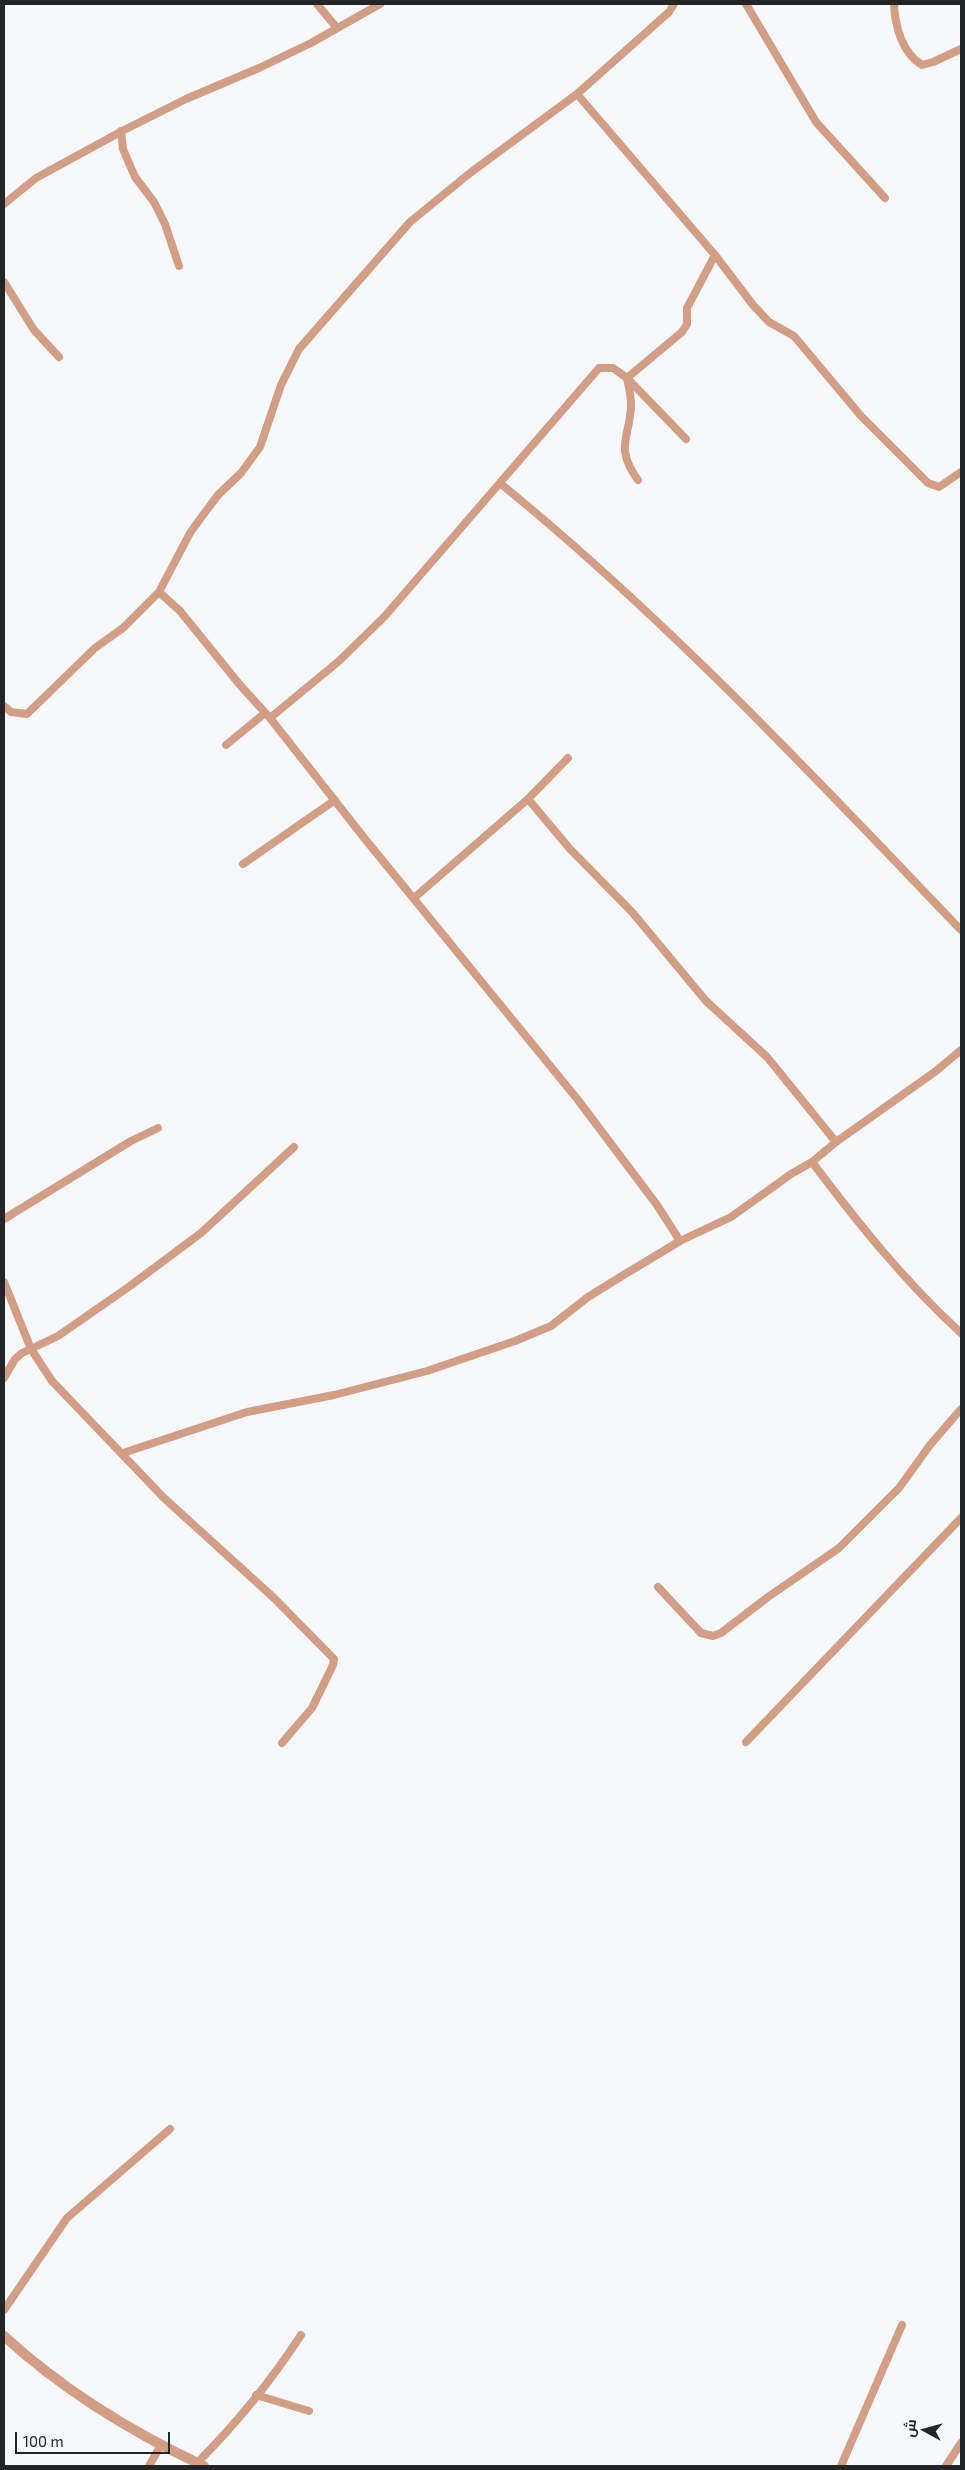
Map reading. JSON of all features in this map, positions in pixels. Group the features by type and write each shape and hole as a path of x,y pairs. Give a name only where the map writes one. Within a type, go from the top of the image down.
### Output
{"street":[{"path":"317,4 337,28"},
{"path":"4,204 36,178 121,131 186,99 311,43 380,4"},
{"path":"4,706 10,712 27,714 95,648 124,628 159,592 190,533 218,495 241,473 260,447 281,385 299,349 320,322 410,222 470,173 577,94 669,12 674,4"},
{"path":"746,4 755,15 786,74 816,122 885,198"},
{"path":"894,4 896,27 915,61 922,65 961,49"},
{"path":"577,94 715,255 769,322 794,336 861,416 928,483 938,487 961,472"},
{"path":"121,131 123,149 135,177 154,202 165,224 179,266"},
{"path":"627,378 682,332 686,324 687,308 715,255"},
{"path":"4,282 34,330 59,357"},
{"path":"226,745 339,661 385,616 501,484 599,368 613,368 627,378 686,439"},
{"path":"627,378 631,406 623,446 626,460 638,480"},
{"path":"501,484 644,607 703,663 961,930"},
{"path":"159,592 186,618 240,685 268,715 578,1100 657,1205 680,1241"},
{"path":"414,898 528,799 568,758"},
{"path":"528,799 570,848 632,912 706,1001 767,1057 836,1142"},
{"path":"243,864 335,800"},
{"path":"123,1453 247,1412 334,1395 427,1371 515,1341 551,1326 588,1297 680,1241 731,1216 791,1174 812,1162 836,1142 936,1071 961,1050"},
{"path":"4,1219 131,1141 158,1128"},
{"path":"4,1378 15,1359 66,1330 201,1233 294,1147"},
{"path":"812,1162 852,1216 917,1290 961,1333"},
{"path":"4,1282 31,1350 52,1381 123,1453 164,1498 274,1598 334,1659 334,1665 312,1708 282,1743"},
{"path":"658,1587 701,1633 713,1636 722,1633 768,1597 839,1548 899,1488 930,1445 961,1409"},
{"path":"746,1742 961,1518"},
{"path":"4,2310 67,2218 170,2128"},
{"path":"841,2466 902,2324"},
{"path":"4,2336 35,2365 71,2392 118,2422 201,2464 280,2366 301,2335"},
{"path":"256,2395 309,2411"},
{"path":"946,2466 961,2443"},
{"path":"149,2466 162,2445"}]}
